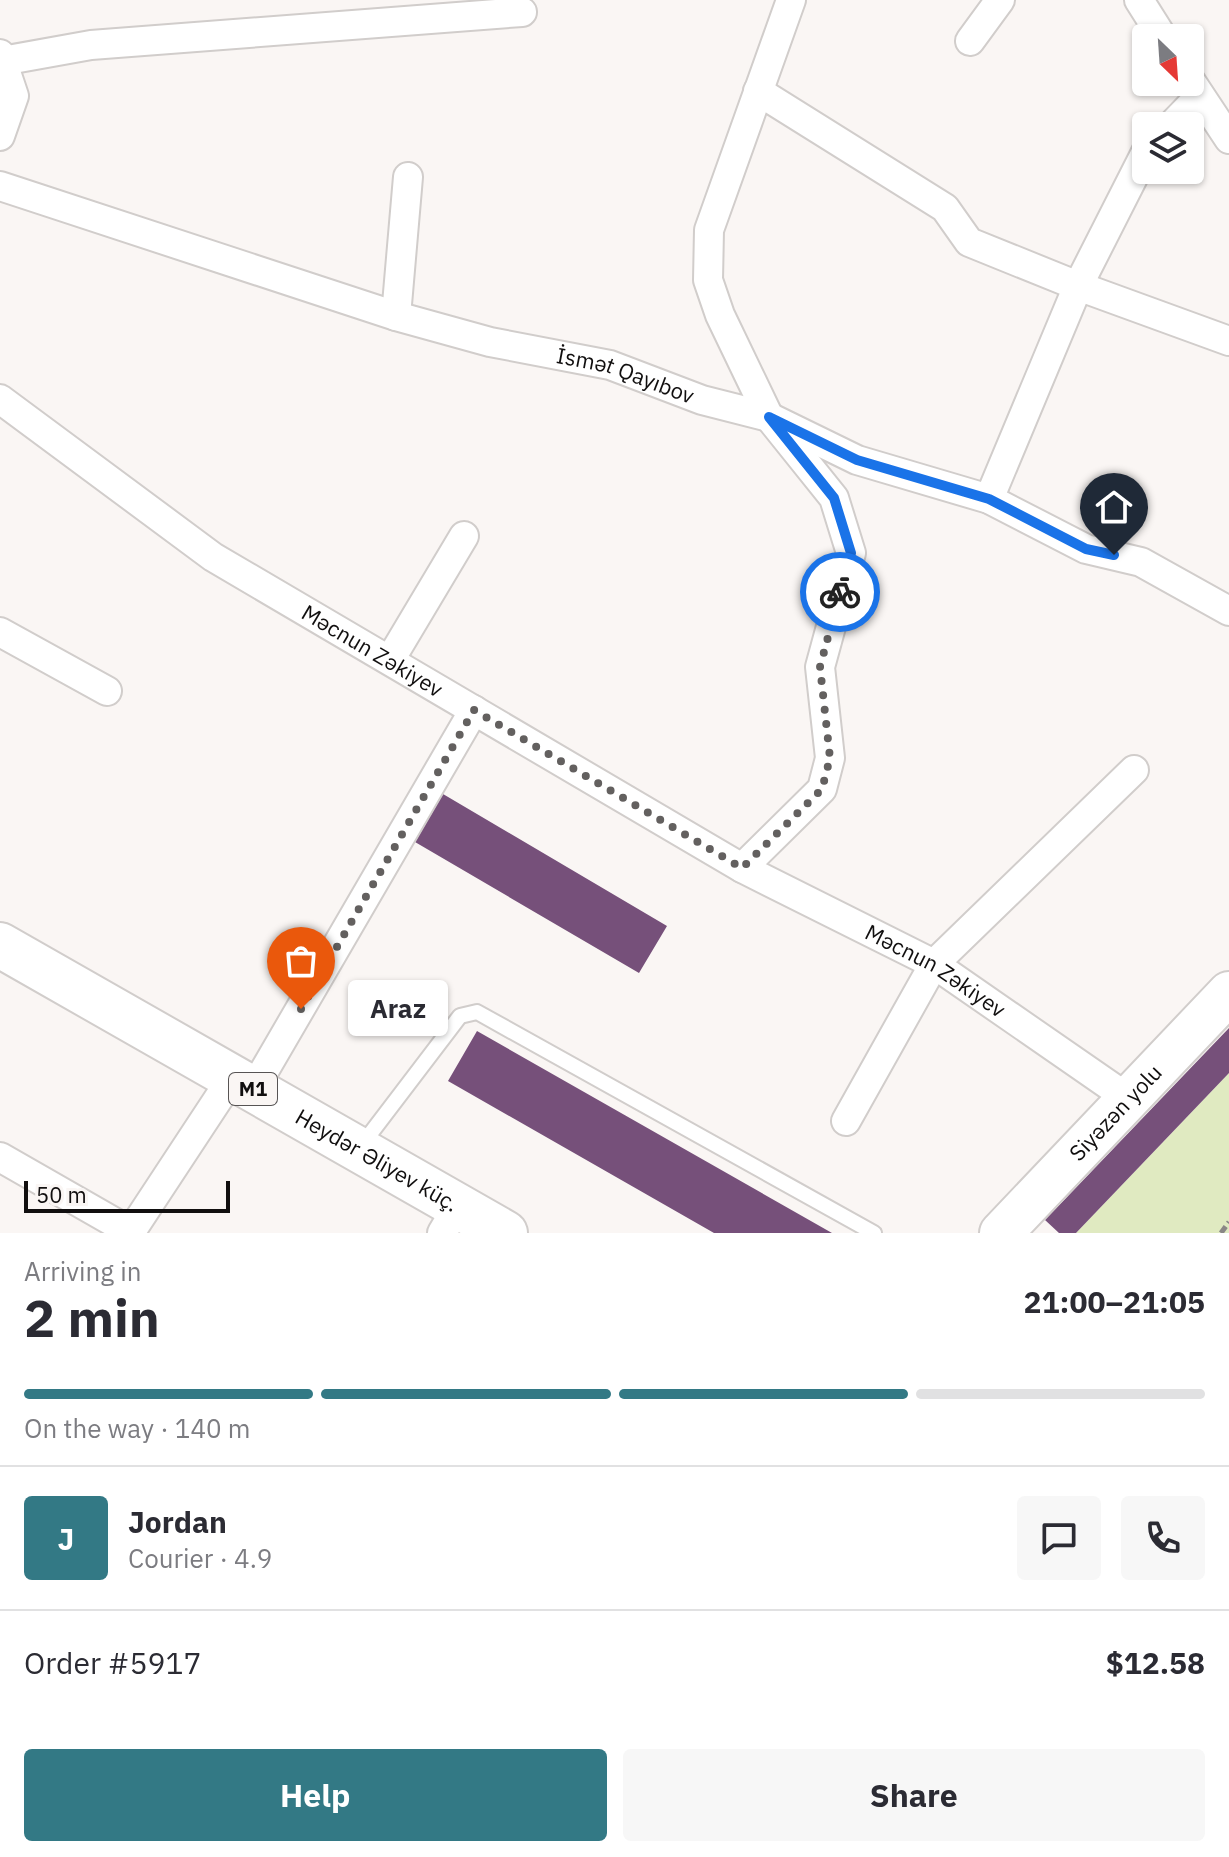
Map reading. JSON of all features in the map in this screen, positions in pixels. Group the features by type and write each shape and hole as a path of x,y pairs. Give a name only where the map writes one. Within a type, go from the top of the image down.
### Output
{"main road":[{"name":"Heydər Əliyev küç.","path":"0,945 359,1150 450,1220 505,1233"}],"street":[{"path":"742,868 822,789 830,758 820,667 851,553 834,498 769,417 720,315 708,280 709,230 791,0"},
{"path":"970,41 1000,0"},
{"path":"1139,0 1154,24"},
{"path":"0,136 14,96 1,57 91,45 522,12"},
{"path":"758,91 945,208 969,242 1229,341"},
{"path":"1200,96 1229,139"},
{"path":"396,316 408,177"},
{"path":"989,499 1078,286 1132,180"},
{"name":"İsmət Qayıbov","path":"0,186 396,316 490,342 610,365 702,400 769,417 857,460 989,499 1086,549 1141,562 1229,611"},
{"name":"Məcnun Zəkiyev","path":"0,399 213,557 742,868 934,964 1129,1099"},
{"path":"390,660 464,536"},
{"path":"0,632 107,691"},
{"path":"0,1157 131,1232 243,1084 474,710"},
{"path":"846,1121 934,964 1134,770"},
{"name":"Siyəzən yolu","path":"1001,1233 1229,993"}],"lane":[{"path":"359,1150 460,1016 477,1012 874,1233"}],"path":[{"path":"1221,1233 1229,1222"}],"green space":[{"path":"1229,1073 1229,1233 1076,1233"}],"building":[{"path":"443,794 667,926 639,973 415,842"},
{"path":"1229,1028 1229,1073 1076,1233 1059,1233 1045,1220"},
{"path":"477,1031 832,1233 714,1233 448,1081"}],"way so far":[{"path":"301,1009 474,710 742,868 822,789 830,758 820,667 840,592"}],"place":[{"name":"Araz","path":"301,1009"}],"route":[{"path":"840,592 851,553 834,498 769,417 857,460 989,499 1086,549 1114,555"}]}
